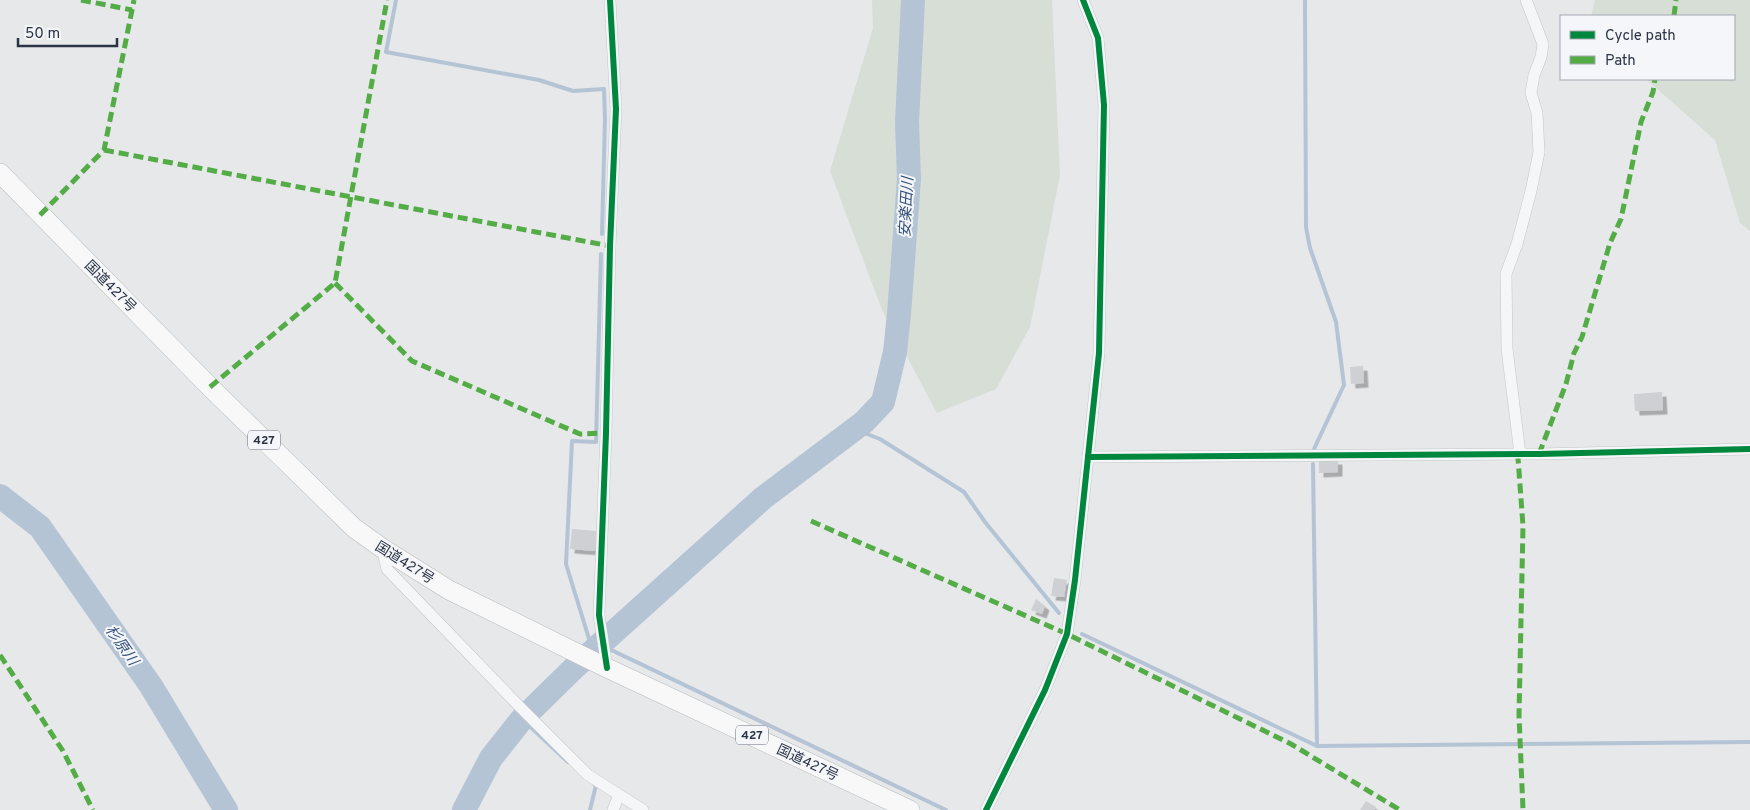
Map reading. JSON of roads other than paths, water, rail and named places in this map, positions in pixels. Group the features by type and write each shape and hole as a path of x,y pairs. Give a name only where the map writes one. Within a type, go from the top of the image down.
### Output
{"highway":[{"name":"国道427号","path":"0,173 204,380 354,528 382,548 449,590 571,650 602,659 910,810"}],"street":[{"path":"602,659 602,634 599,616 616,108 610,0"},
{"path":"986,810 1045,690 1067,634 1076,580 1099,353 1104,105 1098,38 1083,0"},
{"path":"1089,13 1090,0"},
{"path":"1520,454 1508,349 1506,274 1517,244 1539,152 1537,113 1531,93 1543,44 1526,0"},
{"path":"1088,456 1520,454 1750,449"},
{"path":"382,548 387,569 519,706 588,775 643,810"},
{"path":"613,810 619,795"}],"waterway":[{"path":"396,0 386,52 539,80 573,91 604,89 602,234"},
{"name":"安楽田川","path":"464,810 491,758 522,719 576,666 763,498 864,422 883,402 895,352 899,314 909,179 907,122 913,0"},
{"path":"1305,0 1306,227 1310,248 1336,322 1344,385 1314,449"},
{"path":"594,649 590,642 566,564 572,441 596,442 601,254"},
{"path":"854,429 880,439 964,492 985,522 1059,613"},
{"path":"1313,464 1317,746"},
{"name":"杉原川","path":"0,496 40,527 151,686 226,810"},
{"path":"1082,634 1317,746 1750,742"},
{"path":"605,647 946,810"},
{"path":"522,719 568,762"},
{"path":"590,810 596,785 594,784"}]}
